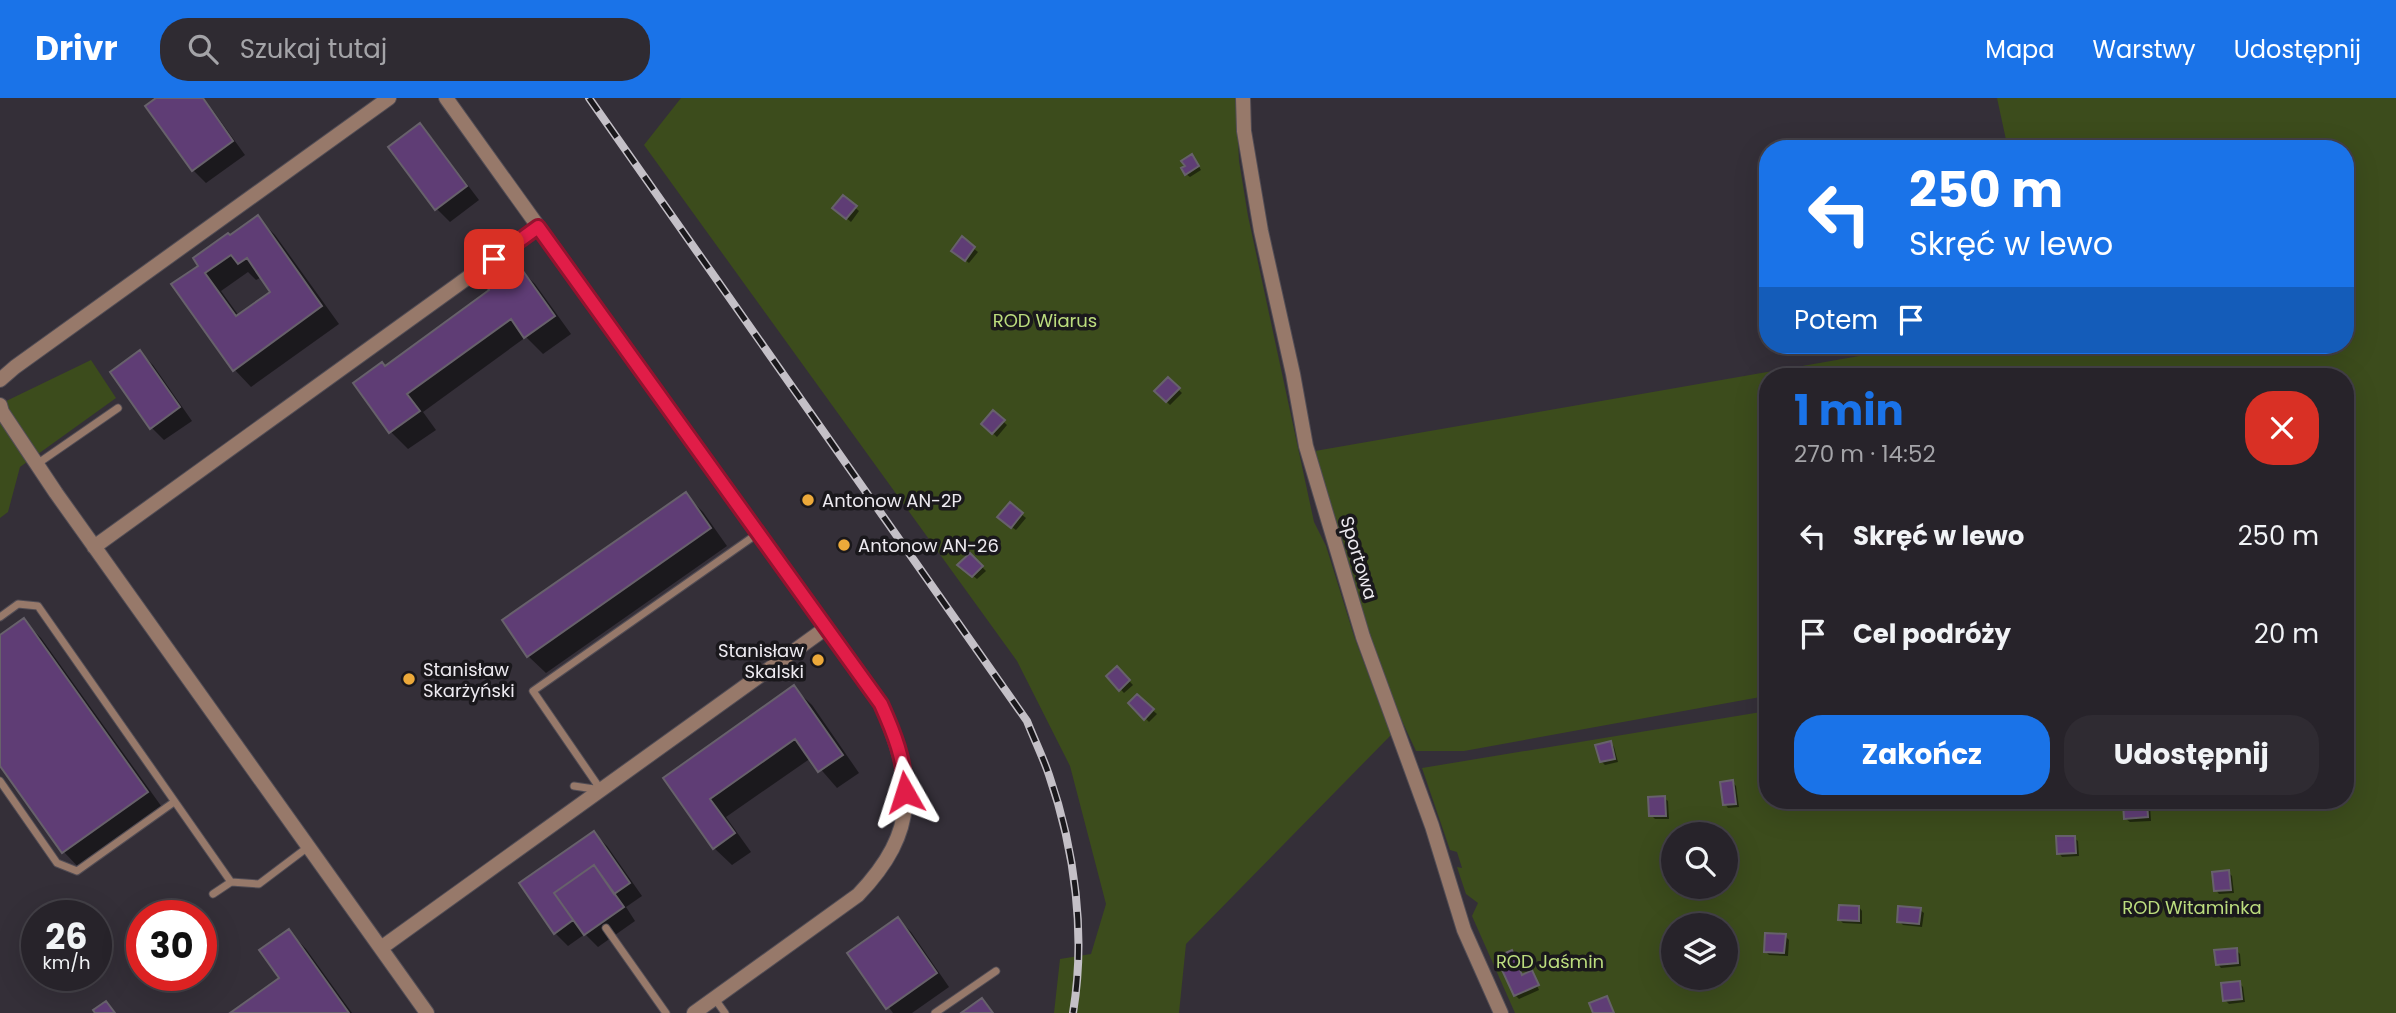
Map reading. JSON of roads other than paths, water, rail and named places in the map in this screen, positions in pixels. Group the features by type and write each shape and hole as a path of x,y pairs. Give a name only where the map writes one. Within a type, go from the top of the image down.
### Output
{"street":[{"path":"3,372 389,98"},
{"path":"446,98 881,704 897,740 905,771 905,813 900,833 886,862 858,895 694,1013"},
{"name":"Sportowa","path":"1243,98 1244,131 1261,231 1313,471 1363,637 1432,826 1464,930 1501,1013"},
{"path":"94,547 538,227"},
{"path":"0,405 2,412 94,547 427,1013"},
{"path":"381,948 826,628"}],"lane":[{"path":"37,464 118,408"},
{"path":"601,790 533,691 757,534"},
{"path":"0,617 18,604 38,606 231,882"},
{"path":"0,781 57,863 77,871 174,802"},
{"path":"574,786 601,790"},
{"path":"213,894 231,882 259,884 308,847"},
{"path":"606,928 666,1013"},
{"path":"935,1013 996,971"},
{"path":"715,998 725,1013"}],"railway":[{"path":"589,98 1027,721 1047,768 1058,804 1076,893 1078,953 1073,1013"}],"place":[{"name":"Antonow AN-2P","path":"808,500"},
{"name":"Antonow AN-26","path":"844,545"},
{"name":"Stanisław Skalski","path":"818,660"},
{"name":"Stanisław Skarżyński","path":"409,679"}],"park label":[{"name":"ROD Wiarus","path":"1045,320"},
{"name":"ROD Witaminka","path":"2192,907"},
{"name":"ROD Jaśmin","path":"1550,961"}]}
